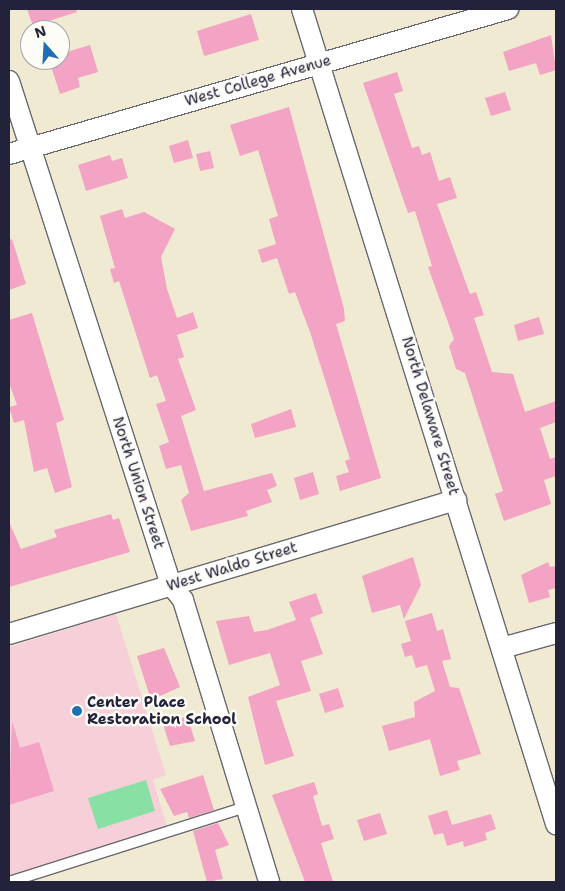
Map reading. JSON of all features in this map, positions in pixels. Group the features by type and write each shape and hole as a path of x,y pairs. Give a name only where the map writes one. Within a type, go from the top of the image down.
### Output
{"street":[{"name":"North Delaware Street","path":"302,9 556,824"},
{"name":"West College Avenue","path":"9,154 508,9"},
{"name":"North Union Street","path":"9,81 171,585 183,600 269,882"},
{"name":"West Waldo Street","path":"9,634 456,500"},
{"path":"502,648 556,633"}],"lane":[{"path":"9,882 246,807"}],"shaded area":[{"name":"Center Place Restoration School","path":"116,614 166,775 153,780 167,827 9,877 9,647"}],"green space":[{"path":"146,780 155,811 98,829 88,798"}],"building":[{"path":"27,9 76,9 77,12 52,20 31,20"},
{"path":"251,14 259,40 204,56 197,31"},
{"path":"551,35 556,70 540,75 536,63 509,71 503,52"},
{"path":"90,45 98,72 78,78 80,87 60,94 52,70 70,70 70,51"},
{"path":"397,72 403,91 394,94 412,148 419,146 422,155 430,152 439,181 450,177 457,198 437,204 470,294 476,292 484,315 474,318 492,372 513,374 525,412 556,401 556,422 540,428 550,459 556,457 556,476 544,480 551,504 504,521 495,494 503,491 465,373 456,369 449,346 454,339 428,267 432,266 415,211 408,213 363,83"},
{"path":"505,92 511,110 491,116 485,98"},
{"path":"289,107 344,309 345,321 336,324 381,478 340,491 336,476 349,472 345,461 350,459 310,332 295,292 289,294 277,258 262,263 258,250 276,244 269,219 278,216 258,150 240,156 230,125"},
{"path":"188,140 193,158 174,163 169,146"},
{"path":"210,151 214,168 200,171 196,154"},
{"path":"110,155 112,161 122,158 128,178 86,191 78,165"},
{"path":"122,209 125,218 144,212 175,229 161,257 167,289 177,318 193,312 198,328 177,335 184,357 178,359 196,410 181,416 204,491 272,473 277,486 267,490 272,502 246,511 248,516 191,531 181,500 189,493 181,465 166,469 159,446 169,442 156,404 166,401 157,375 150,378 119,281 114,283 110,269 115,268 100,216"},
{"path":"12,239 26,284 9,290 9,240"},
{"path":"32,313 64,420 56,423 72,487 55,493 47,468 34,472 24,420 14,423 9,407 17,405 9,383 9,320"},
{"path":"539,317 544,334 518,341 514,325"},
{"path":"291,409 296,427 255,438 251,424"},
{"path":"313,472 319,494 300,500 294,478"},
{"path":"111,514 113,520 119,518 130,552 9,587 9,522 21,549 57,537 54,530"},
{"path":"413,557 421,585 404,619 400,605 372,613 362,576"},
{"path":"548,562 550,567 556,566 556,588 548,590 550,597 529,603 521,575"},
{"path":"316,593 323,613 310,618 323,654 301,661 311,691 276,701 294,756 265,765 248,697 280,685 270,653 229,665 216,621 249,616 254,632 267,630 296,620 289,602"},
{"path":"432,613 437,631 443,629 451,659 442,661 450,687 459,688 481,754 457,761 460,770 440,776 430,739 389,751 382,726 415,717 414,702 435,691 427,665 416,668 412,655 405,657 401,644 411,641 405,621"},
{"path":"164,648 180,687 151,700 137,656"},
{"path":"338,688 344,707 325,713 319,694"},
{"path":"187,716 195,741 170,746 163,724"},
{"path":"12,721 20,748 39,742 54,791 9,805"},
{"path":"203,775 214,810 189,818 187,812 174,816 160,789"},
{"path":"314,782 318,794 313,796 322,826 329,824 334,839 321,843 333,882 305,882 272,795"},
{"path":"447,810 452,825 491,814 496,829 485,833 487,840 464,847 463,841 447,846 443,833 434,835 428,816"},
{"path":"380,813 387,834 364,841 357,820"},
{"path":"218,823 229,845 215,850 223,879 207,882 193,831"}],"place":[{"name":"Center Place Restoration School","path":"77,711"}]}
